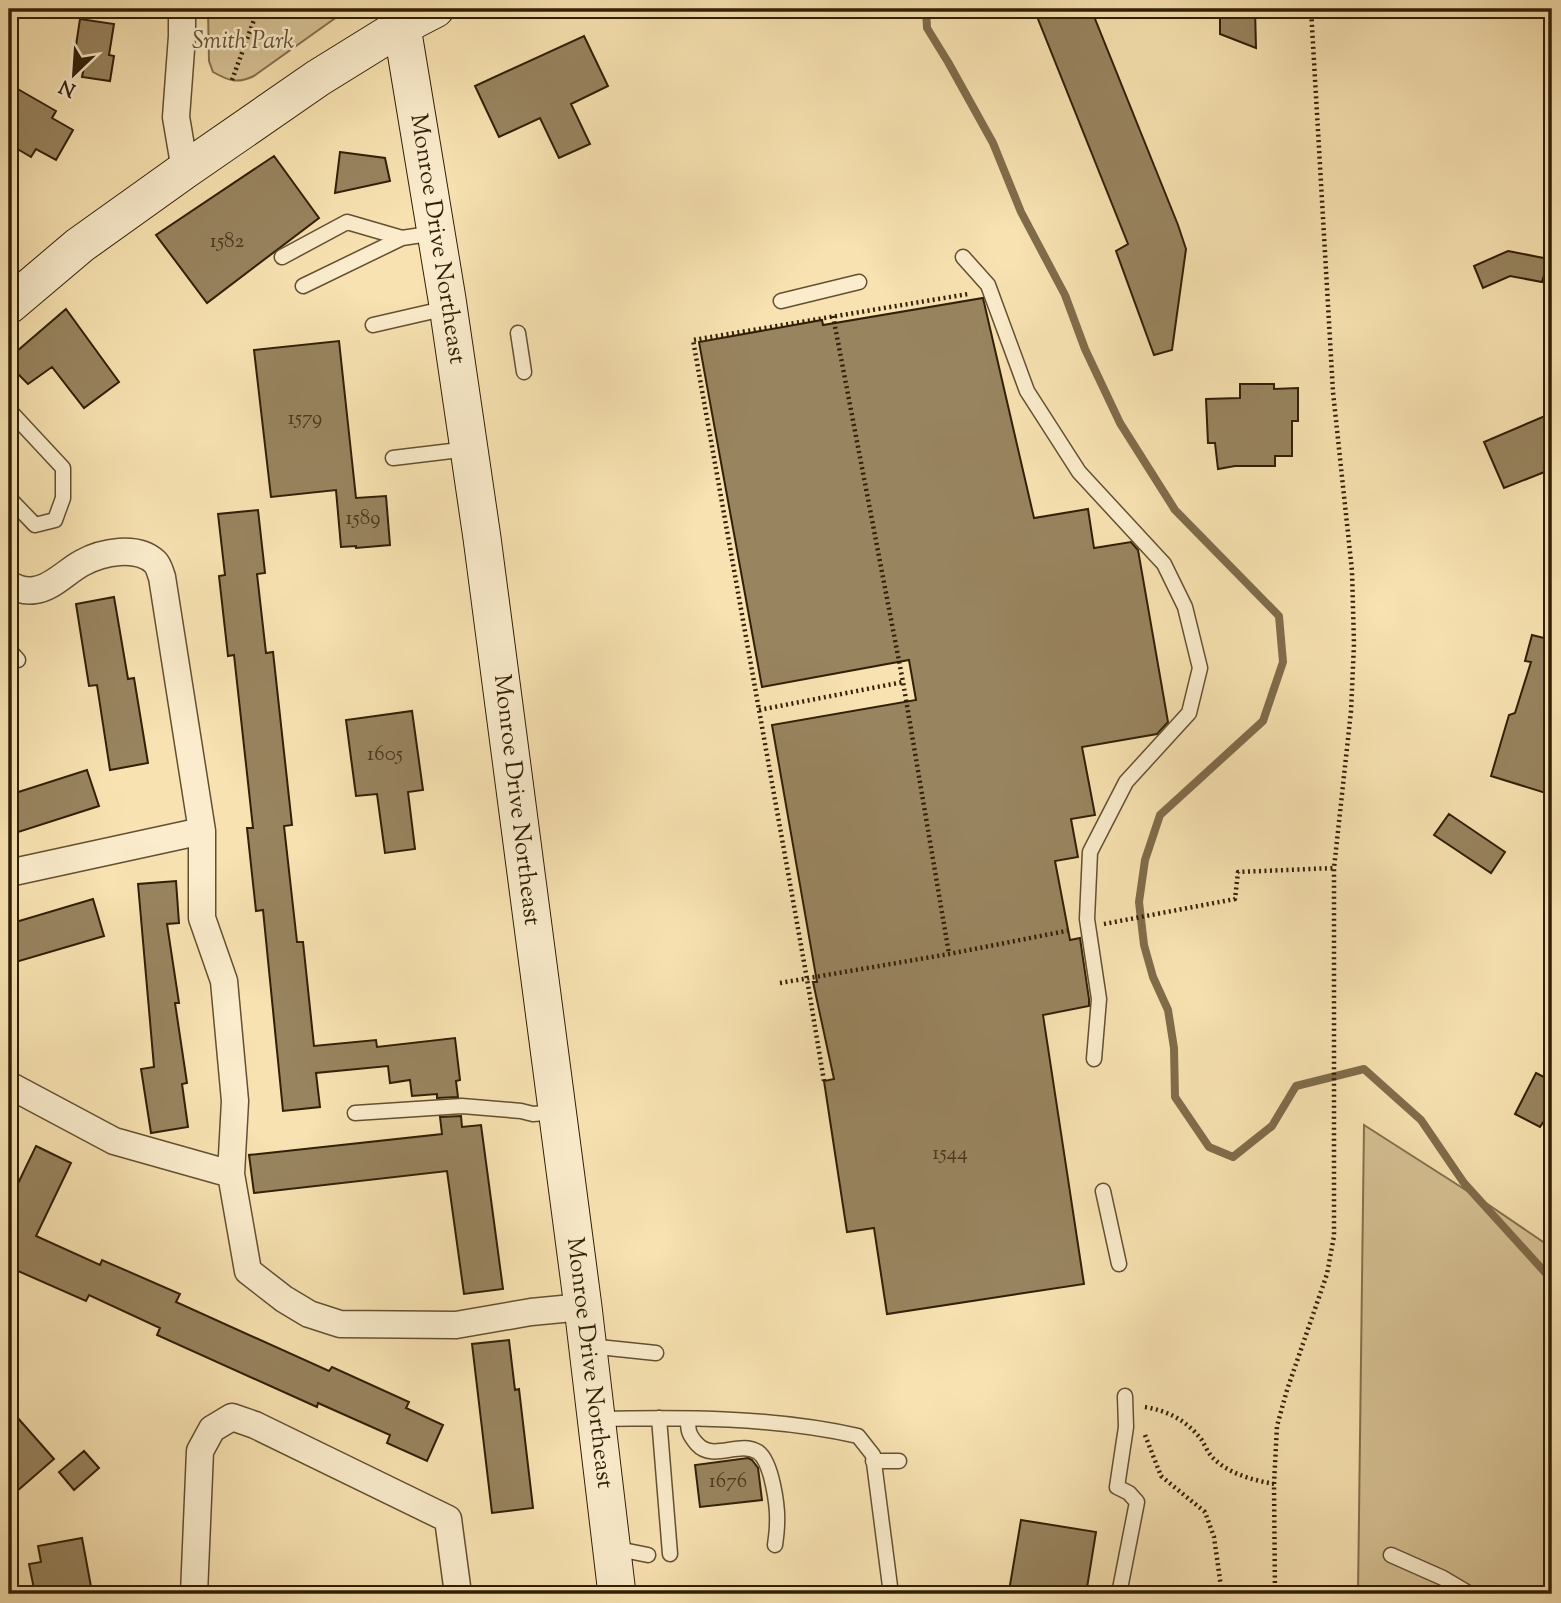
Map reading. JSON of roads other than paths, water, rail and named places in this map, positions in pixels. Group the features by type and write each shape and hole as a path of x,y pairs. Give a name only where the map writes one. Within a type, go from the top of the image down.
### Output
{"main road":[{"path":"9,305 80,245 400,18 436,9"},
{"name":"Monroe Drive Northeast","path":"400,18 419,235 449,308 495,632 588,1346 617,1594"}],"street":[{"path":"182,9 176,117 185,170"},
{"path":"9,584 25,591 37,590 86,561 115,553 133,552 158,564 202,831 202,918 224,981 235,1101 231,1174 248,1271 284,1299 309,1314 340,1324 456,1325 531,1312 583,1307"},
{"path":"9,873 202,831"},
{"path":"9,1085 114,1141 231,1174"},
{"path":"194,1594 200,1451 212,1429 232,1417 255,1425 448,1519 458,1594"}],"lane":[{"path":"282,257 347,222 419,235"},
{"path":"303,286 419,235"},
{"path":"963,257 988,285 1027,391 1079,472 1164,564 1185,607 1200,668 1189,713 1126,782 1090,852 1087,919 1095,925 1100,999 1094,1059"},
{"path":"781,301 859,282"},
{"path":"373,325 449,308"},
{"path":"518,333 524,372"},
{"path":"9,498 35,525 55,520 64,498 63,468 12,420"},
{"path":"393,458 469,449"},
{"path":"355,1113 462,1105 533,1114 557,1112"},
{"path":"1103,1191 1119,1265"},
{"path":"588,1346 656,1353"},
{"path":"1119,1594 1137,1502 1129,1493 1117,1487 1126,1427 1125,1404"},
{"path":"659,1418 670,1554"},
{"path":"597,1419 735,1421 825,1429 858,1436 873,1455 891,1594"},
{"path":"688,1420 689,1434 701,1449 712,1452 746,1448 757,1452 766,1460 773,1485 777,1523 775,1545"},
{"path":"873,1461 899,1461"},
{"path":"612,1548 648,1556"},
{"path":"1391,1555 1443,1578 1470,1594"}],"waterway":[{"path":"926,9 927,28 993,143 1021,212 1065,295 1085,349 1120,423 1175,510 1279,616 1283,662 1263,721 1160,815 1145,860 1139,902 1144,945 1153,977 1168,1010 1174,1048 1175,1097 1209,1147 1233,1157 1272,1126 1296,1086 1364,1069 1421,1120 1464,1183 1552,1280"}],"park label":[{"name":"Smith Park","path":"243,42"}]}
